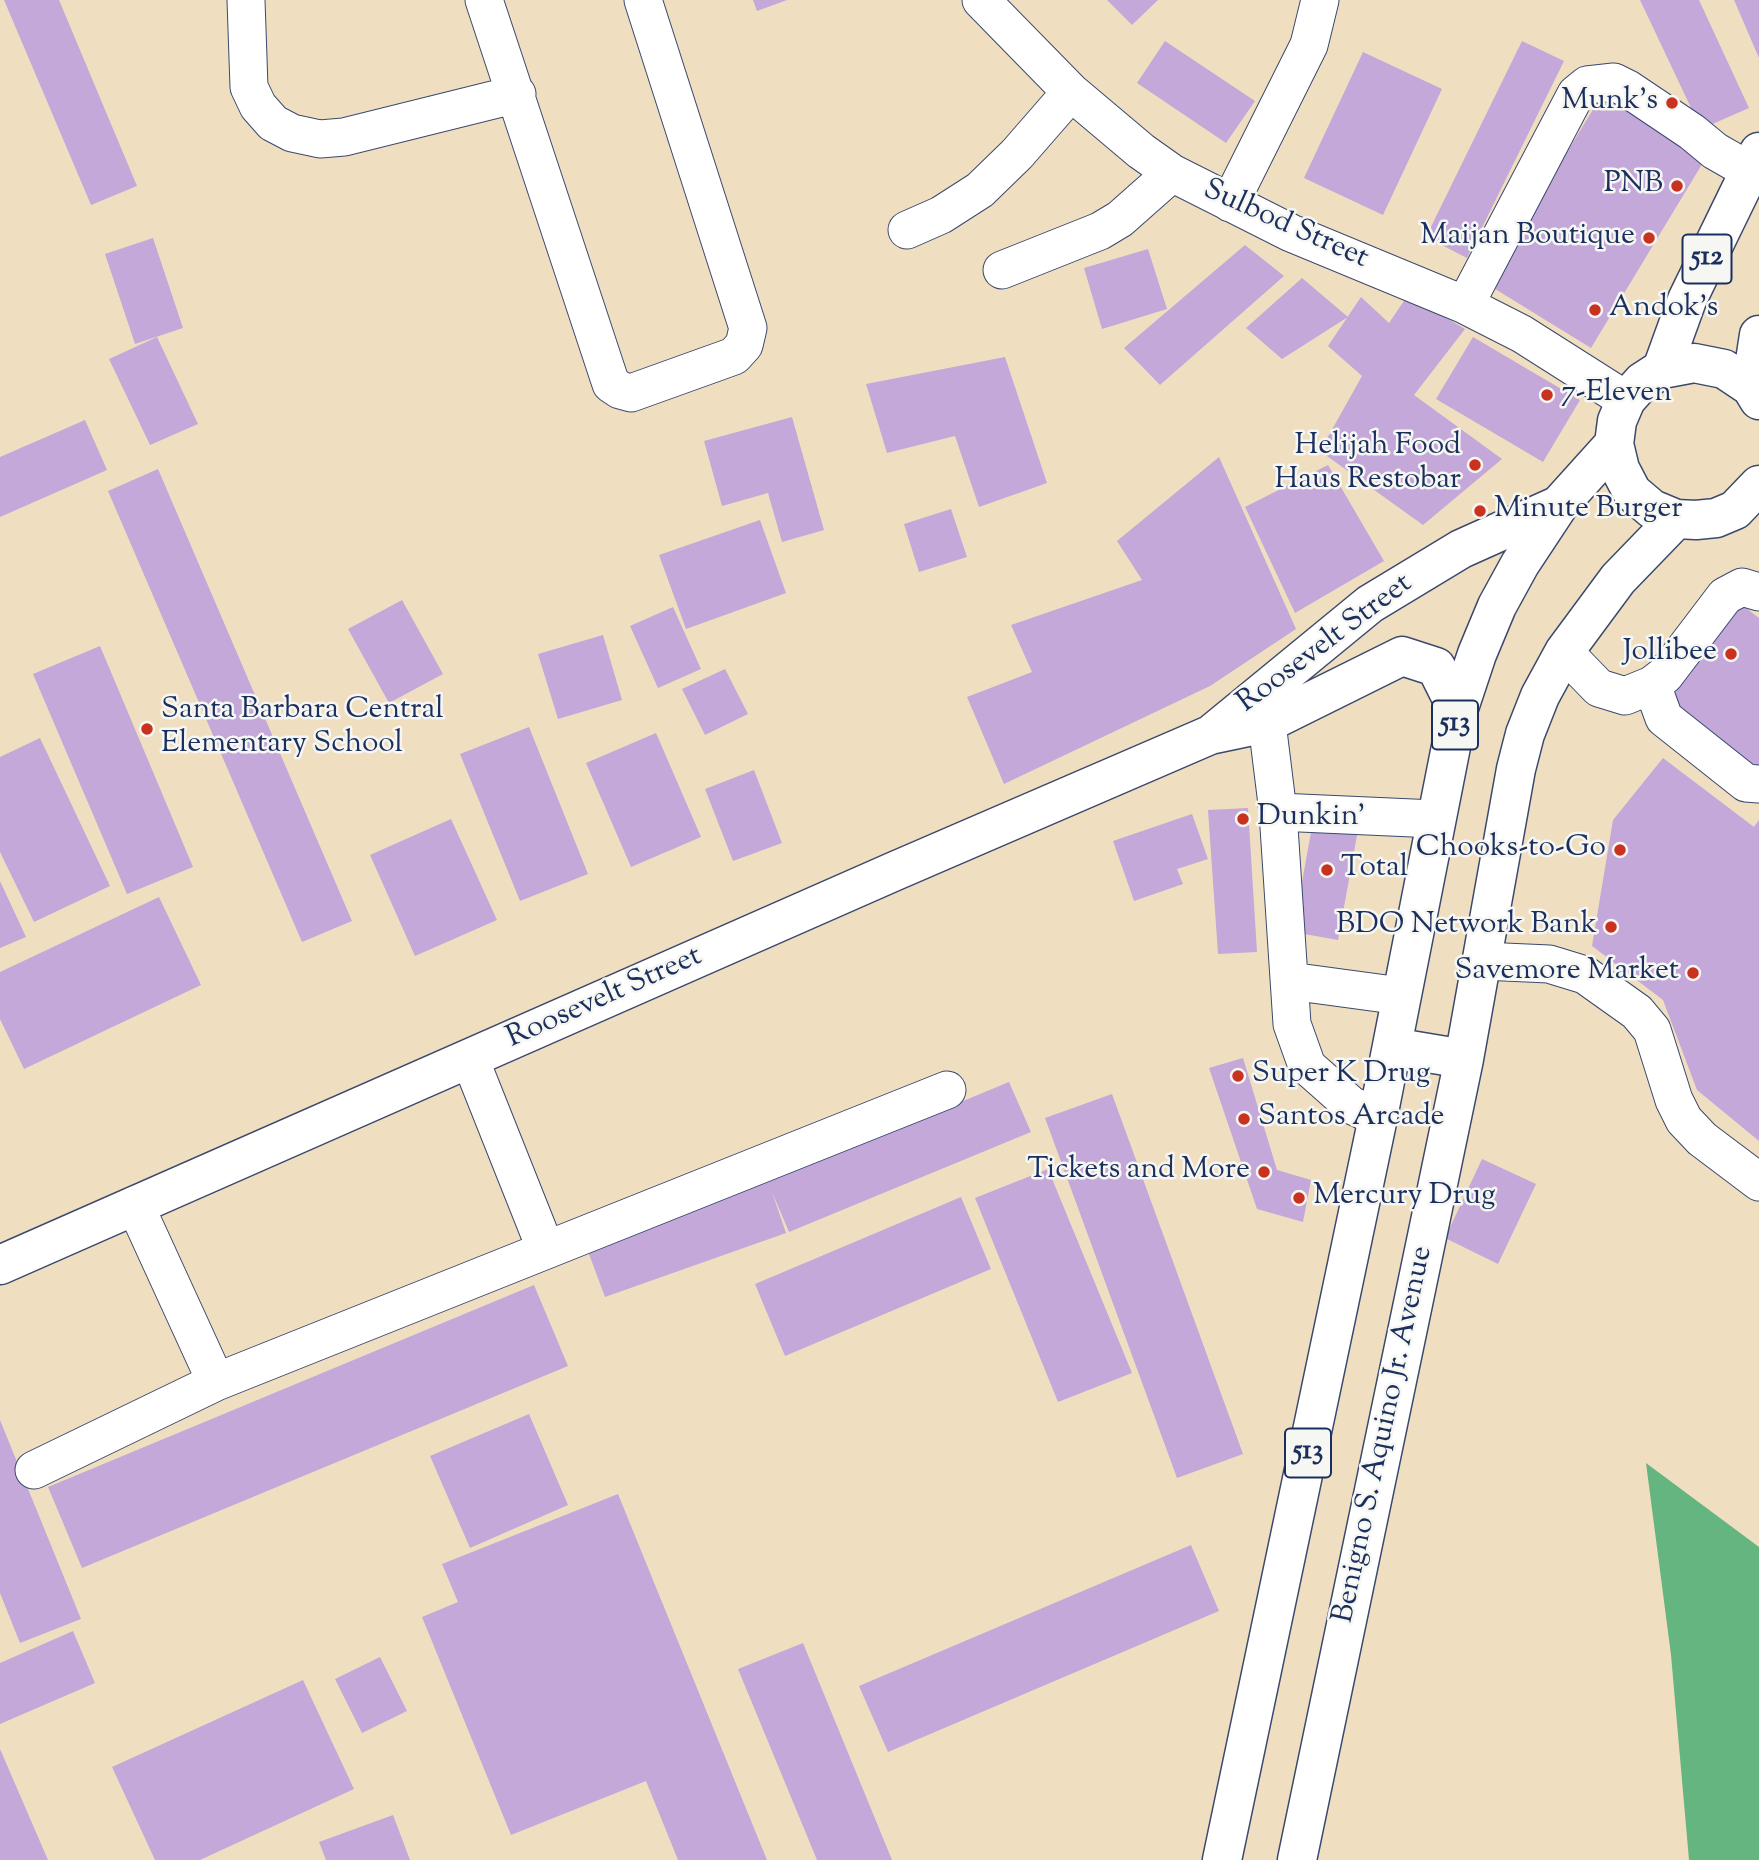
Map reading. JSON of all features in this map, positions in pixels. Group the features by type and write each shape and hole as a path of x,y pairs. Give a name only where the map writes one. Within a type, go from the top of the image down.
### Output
{"main road":[{"name":"512","path":"1662,369 1687,300 1754,161"},
{"path":"1755,394 1759,335"},
{"path":"1751,499 1716,518 1676,519 1652,509 1632,492 1620,469 1614,444 1617,421 1626,400 1642,382 1662,369 1694,363 1724,369 1755,394"},
{"name":"513","path":"1222,1860 1392,1047 1458,711 1497,606 1520,564 1559,505 1614,444"},
{"name":"Roosevelt Street","path":"1259,711 1370,604 1461,549 1559,505"},
{"name":"Benigno S. Aquino Jr. Avenue","path":"1297,1860 1464,1059 1525,734 1540,696 1564,652 1618,579 1676,519"},
{"name":"Roosevelt Street","path":"0,1265 1210,735 1259,711 1402,656 1436,667 1458,711"},
{"path":"1392,1047 1464,1059"}],"street":[{"path":"246,0 249,87 258,106 273,123 292,133 320,139 344,137 517,94"},
{"path":"484,0 611,384 631,393 734,356 744,345 748,328 643,0"},
{"name":"Sulbod Street","path":"981,0 1071,92 1140,151 1172,173 1291,233 1465,304 1522,334 1626,400"},
{"path":"1230,202 1309,45 1320,0"},
{"path":"1465,304 1576,94 1587,85 1614,82 1629,89 1692,132 1714,151 1754,161"},
{"path":"907,230 941,215 981,190 1017,154 1071,92"},
{"path":"1002,270 1100,231 1120,219 1172,173"},
{"path":"1564,652 1599,688 1625,696 1652,685 1665,675 1725,596 1742,587 1759,592"},
{"path":"1652,685 1664,718 1746,783 1759,784"},
{"path":"1259,711 1278,812 1292,1024 1307,1066 1351,1105 1377,1117"},
{"path":"1278,812 1435,819"},
{"path":"1482,961 1549,964 1585,975 1637,1012 1652,1031 1674,1100 1684,1120 1702,1139 1759,1182"},
{"path":"1290,981 1401,996"},
{"path":"470,1059 545,1250"},
{"path":"34,1470 216,1382 947,1090"},
{"path":"135,1205 216,1382"}],"green space":[{"path":"1646,1463 1759,1547 1759,1860 1689,1860 1671,1655"}],"building":[{"path":"4,0 59,0 137,186 91,205"},
{"path":"753,0 787,0 757,11"},
{"path":"1107,0 1158,0 1132,25"},
{"path":"1640,0 1699,0 1749,108 1701,129"},
{"path":"1734,0 1759,0 1759,58"},
{"path":"1165,41 1255,101 1226,143 1137,83"},
{"path":"1522,41 1564,61 1467,258 1426,237"},
{"path":"1363,52 1442,89 1383,215 1304,178"},
{"path":"1603,93 1707,156 1591,348 1487,284"},
{"path":"153,238 183,328 135,344 105,254"},
{"path":"1245,245 1284,276 1160,385 1124,348"},
{"path":"1148,249 1167,309 1102,329 1084,268"},
{"path":"1302,278 1348,317 1282,359 1246,328"},
{"path":"1408,295 1465,329 1414,395 1502,459 1423,525 1320,451 1362,376 1328,346 1361,297 1389,323"},
{"path":"157,337 198,424 150,445 109,359"},
{"path":"1473,337 1580,400 1543,462 1436,399"},
{"path":"1005,357 1047,483 979,507 955,436 887,453 866,384"},
{"path":"792,417 824,530 782,542 768,493 722,506 704,441"},
{"path":"85,420 107,470 0,517 0,457"},
{"path":"1219,457 1296,629 1210,686 1004,784 967,697 1032,672 1011,625 1142,580 1117,541"},
{"path":"1328,465 1384,561 1295,613 1245,507"},
{"path":"158,469 352,921 302,942 108,491"},
{"path":"951,509 967,557 919,572 904,524"},
{"path":"760,520 786,593 686,629 659,555"},
{"path":"402,600 443,674 389,703 348,629"},
{"name":"Jollibee","path":"1741,604 1759,618 1759,774 1681,718 1675,690"},
{"path":"673,607 701,669 658,688 630,626"},
{"path":"603,635 622,700 558,719 538,654"},
{"path":"100,646 193,867 127,894 33,674"},
{"path":"725,669 748,714 705,735 682,689"},
{"path":"529,727 588,874 520,901 460,754"},
{"path":"656,733 701,837 631,867 586,763"},
{"path":"40,738 110,886 34,922 0,852 0,757"},
{"name":"Savemore Market","path":"1663,758 1754,827 1759,820 1759,1141 1697,1090 1663,1000 1592,946 1613,820"},
{"path":"754,770 782,843 733,861 705,789"},
{"name":"Total","path":"1317,799 1362,808 1338,940 1293,932"},
{"path":"1248,808 1257,952 1218,954 1208,810"},
{"path":"1192,814 1208,859 1177,869 1183,884 1134,901 1113,841"},
{"path":"451,819 497,920 415,956 370,855"},
{"path":"0,881 26,937 0,948"},
{"path":"159,897 201,985 24,1069 0,1019 0,972"},
{"name":"Santos Arcade","path":"1243,1058 1277,1170 1311,1180 1303,1222 1257,1209 1209,1068"},
{"path":"1009,1082 1031,1132 789,1232 772,1192 786,1233 605,1297 586,1246 768,1182"},
{"path":"1112,1094 1243,1454 1177,1478 1045,1118"},
{"path":"1482,1159 1536,1184 1498,1264 1445,1238"},
{"path":"1048,1169 1132,1373 1058,1402 975,1198"},
{"path":"961,1197 991,1269 785,1356 755,1284"},
{"path":"534,1285 568,1366 82,1568 48,1487"},
{"path":"529,1414 568,1505 470,1548 430,1456"},
{"path":"0,1420 81,1619 20,1643 0,1593"},
{"path":"618,1494 767,1860 678,1860 646,1781 511,1835 422,1617 458,1602 442,1564"},
{"path":"1191,1545 1219,1611 888,1752 859,1686"},
{"path":"73,1631 95,1683 0,1724 0,1663"},
{"path":"803,1643 892,1860 817,1860 738,1669"},
{"path":"380,1657 407,1711 362,1733 335,1679"},
{"path":"303,1680 354,1789 200,1860 155,1860 112,1767"},
{"path":"0,1749 48,1860 0,1860"},
{"path":"393,1815 410,1860 326,1860 319,1842"}],"place":[{"name":"Munk's","path":"1672,103"},
{"name":"PNB","path":"1677,186"},
{"name":"Maijan Boutique","path":"1649,238"},
{"name":"Andok's","path":"1595,310"},
{"name":"7-Eleven","path":"1547,395"},
{"name":"Helijah Food Haus Restobar","path":"1475,465"},
{"name":"Minute Burger","path":"1480,511"},
{"name":"Jollibee","path":"1731,654"},
{"name":"Santa Barbara Central Elementary School","path":"147,729"},
{"name":"Dunkin'","path":"1243,819"},
{"name":"Chooks-to-Go","path":"1620,850"},
{"name":"Total","path":"1327,870"},
{"name":"BDO Network Bank","path":"1611,927"},
{"name":"Savemore Market","path":"1693,973"},
{"name":"Super K Drug","path":"1238,1076"},
{"name":"Santos Arcade","path":"1244,1119"},
{"name":"Tickets and More","path":"1264,1172"},
{"name":"Mercury Drug","path":"1299,1198"}]}
